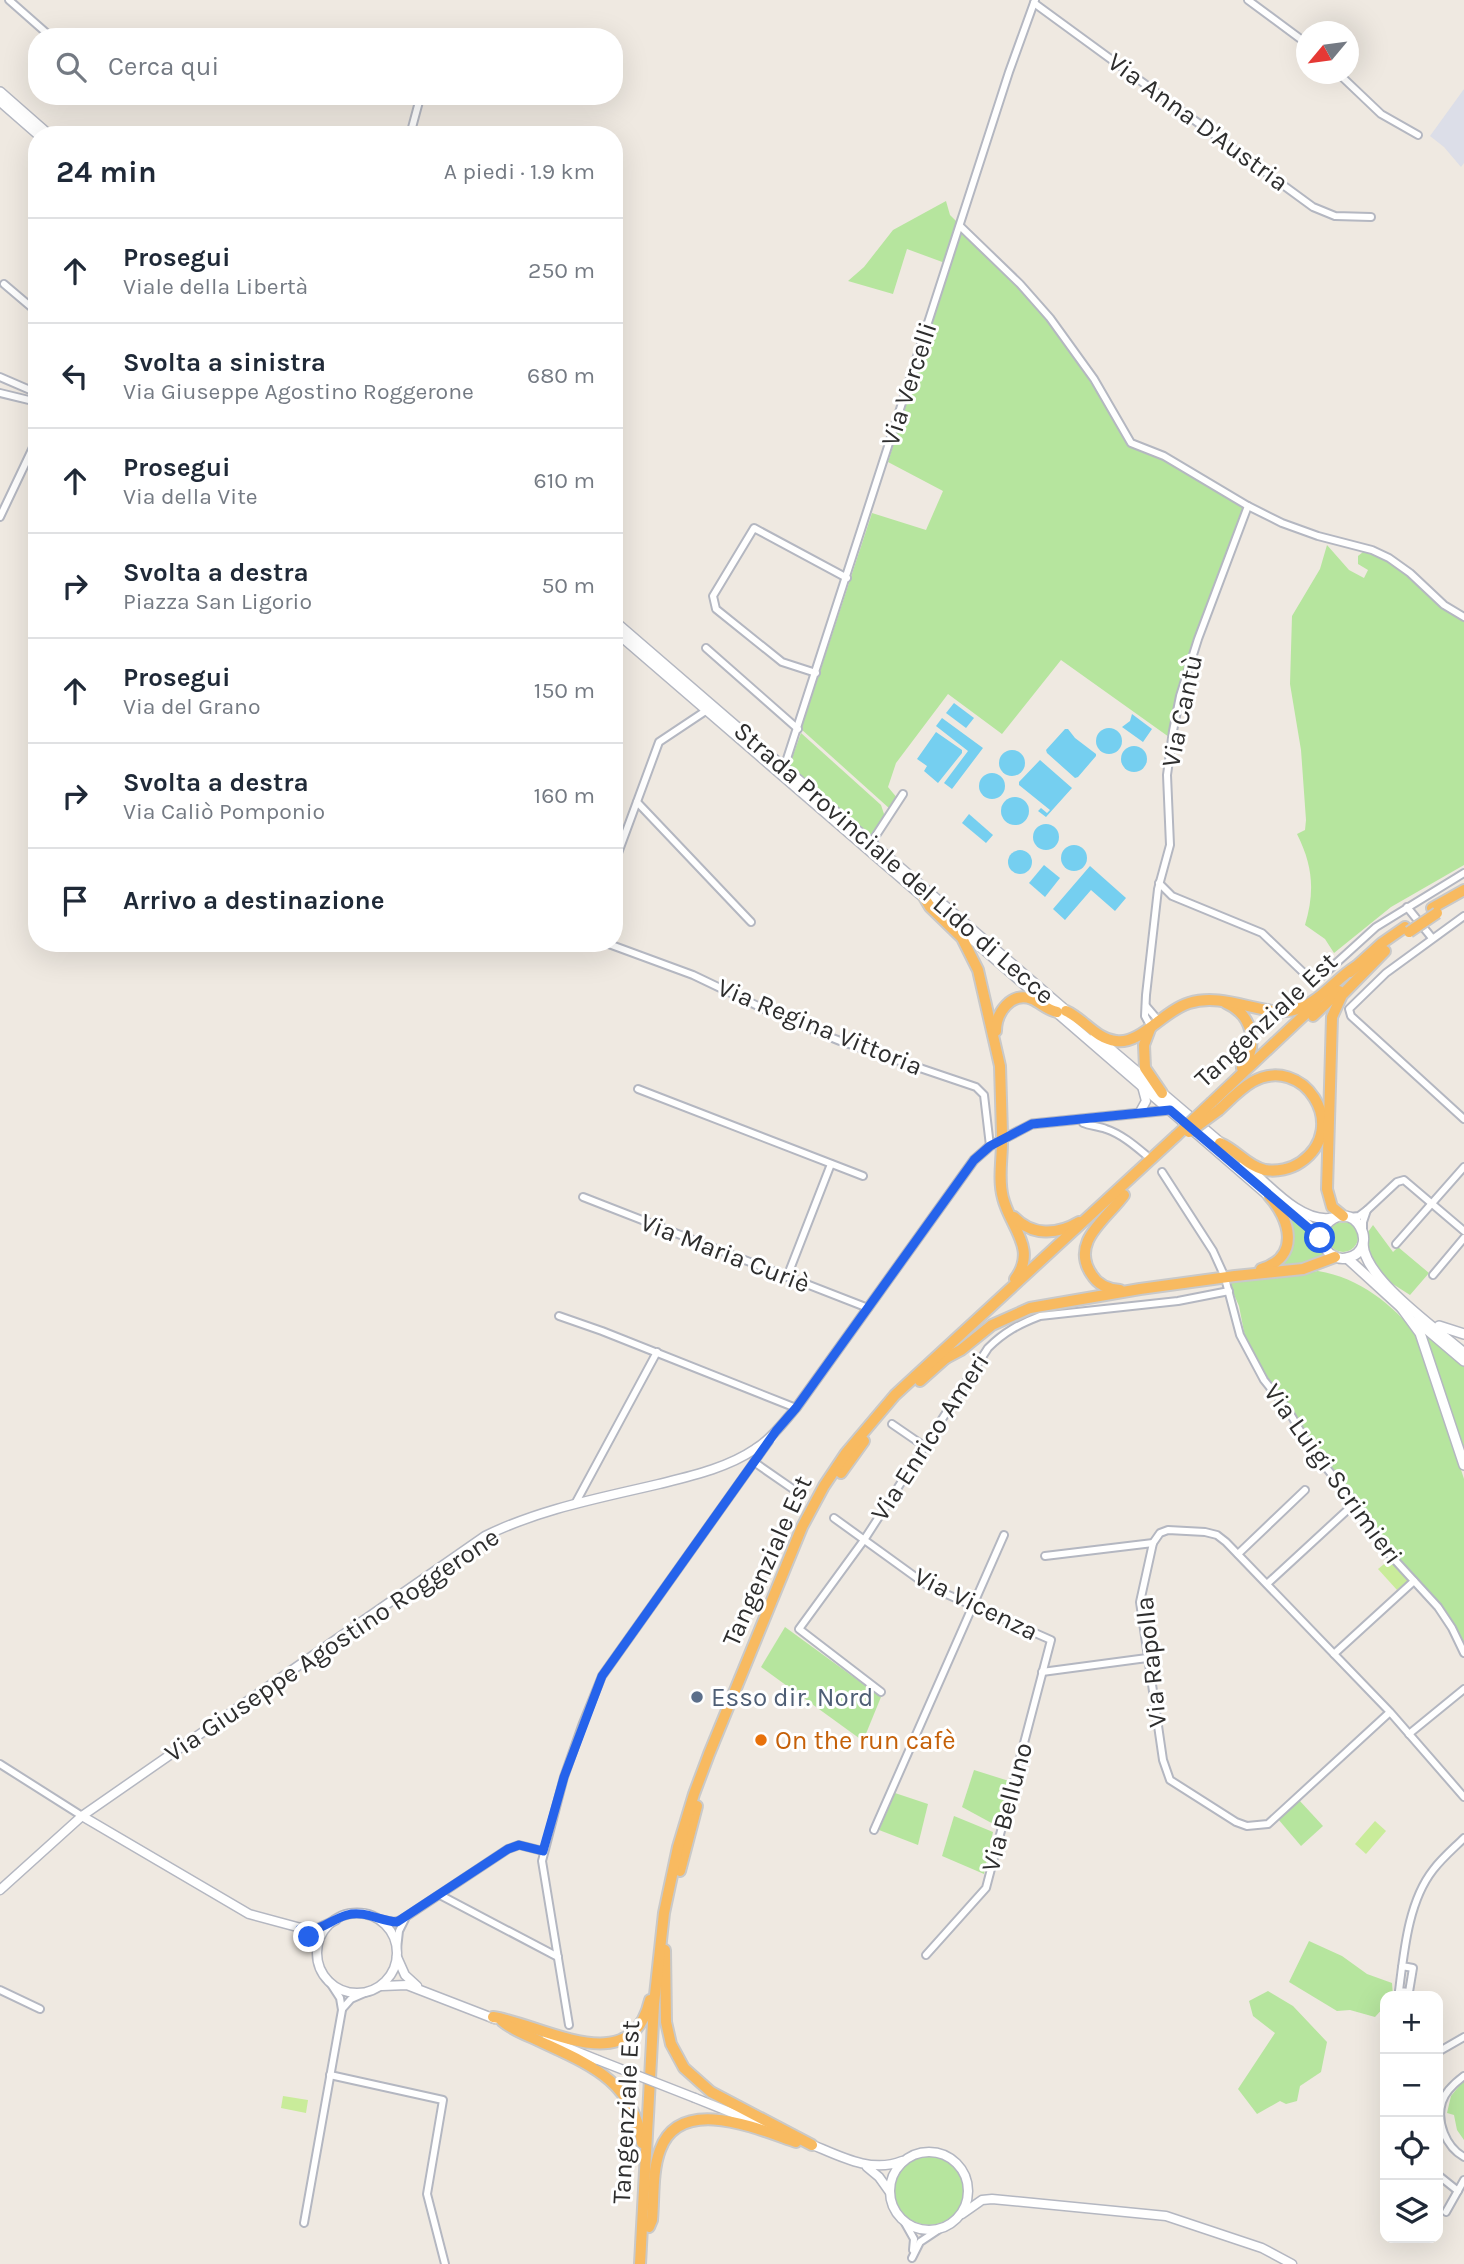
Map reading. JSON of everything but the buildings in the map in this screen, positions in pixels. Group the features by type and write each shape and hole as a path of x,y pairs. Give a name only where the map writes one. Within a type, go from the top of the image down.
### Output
{"highway":[{"name":"Tangenziale Est","path":"1214,1105 1355,967 1464,890"},
{"path":"924,897 930,907 957,931 973,956 996,1044 1002,1087 1001,1190 1005,1206 1022,1240 1024,1261 1019,1274 990,1303 985,1312"},
{"name":"Tangenziale Est","path":"1434,911 1464,898"},
{"name":"Tangenziale Est","path":"647,2264 665,1950 673,1901 696,1808 714,1760 809,1527 831,1487 876,1426 902,1398 1178,1138 1407,929"},
{"path":"1342,1217 1332,1208 1326,1189 1332,1017 1342,995 1385,951"},
{"path":"996,1044 997,1019 1004,1007 1016,999 1028,998 1049,1010 1076,1015 1098,1034 1120,1042 1136,1038 1180,1006 1206,999 1221,999 1289,1011 1307,1005 1355,967"},
{"path":"1206,999 1226,1003 1241,1012 1248,1023 1252,1041 1251,1052 1245,1065 1214,1105"},
{"path":"1155,1023 1142,1055 1145,1068 1162,1093"},
{"path":"1214,1105 1263,1077 1280,1076 1297,1081 1313,1096 1322,1116 1321,1136 1312,1153 1297,1165 1278,1170 1256,1167 1220,1143"},
{"path":"1005,1206 1023,1226 1036,1231 1051,1232 1075,1224 1105,1198 1121,1192"},
{"path":"1121,1192 1114,1209 1091,1233 1084,1258 1094,1278 1104,1287 1118,1290 1140,1289"},
{"name":"Tangenziale Est","path":"640,2264 654,2004 660,1939 678,1847 694,1794 802,1527 824,1486 870,1423 895,1395 1121,1192"},
{"path":"1228,1277 1267,1268 1284,1252 1289,1235 1287,1226 1281,1209 1269,1196"},
{"path":"944,1359 961,1350 992,1325 1030,1308 1140,1289 1303,1269 1335,1257"},
{"path":"497,2019 591,2043 618,2041 633,2031 648,2010 660,1939"},
{"path":"665,1950 666,2022 671,2044 684,2068 711,2092 814,2146"},
{"path":"497,2019 602,2072 628,2099 640,2131 643,2215"},
{"path":"649,2227 660,2149 672,2132 686,2123 695,2119 713,2118 814,2146"}],"main road":[{"path":"1,95 30,126"},
{"path":"1,95 38,126"},
{"name":"Strada Provinciale del Lido di Lecce","path":"623,629 871,843 1142,1086 1172,1107"},
{"name":"Strada Provinciale del Lido di Lecce","path":"623,638 924,897 1162,1093 1172,1107"},
{"path":"1172,1107 1220,1143 1298,1209 1317,1219 1342,1217 1358,1223 1363,1233 1363,1253 1370,1267 1391,1290 1464,1353"},
{"path":"1172,1107 1269,1196 1314,1230 1325,1250 1335,1257 1347,1258 1357,1254 1363,1244"},
{"path":"1322,1241 1325,1226 1342,1217"},
{"path":"1347,1258 1464,1361"},
{"path":"1391,1290 1437,1325 1464,1334"},
{"path":"1401,1307 1420,1333 1464,1465"}],"street":[{"path":"9,0 41,28"},
{"path":"1248,0 1296,35"},
{"name":"Via Anna D'Austria","path":"1035,1 1313,207 1335,216 1371,217"},
{"name":"Via Vercelli","path":"784,768 1035,1"},
{"path":"1350,84 1381,114 1418,135"},
{"path":"412,126 418,105"},
{"path":"960,226 1020,284 1050,318 1094,379 1131,443 1175,462 1248,506 1318,537 1355,545 1389,558 1410,573 1444,605 1464,617"},
{"path":"4,285 28,305"},
{"path":"0,377 28,389"},
{"path":"0,393 28,400"},
{"path":"0,517 28,458"},
{"name":"Via Cantù","path":"1155,1023 1145,1016 1155,907 1170,845 1167,775 1180,696 1202,627 1248,506"},
{"path":"816,673 782,662 716,609 713,596 754,528 847,578"},
{"path":"706,648 798,729"},
{"path":"623,840 659,743 707,710"},
{"path":"871,843 903,794"},
{"path":"637,802 751,922"},
{"path":"1159,883 1172,896 1257,930 1307,976 1315,979 1322,976 1376,927 1464,873"},
{"path":"1155,907 1163,899 1172,896"},
{"path":"1407,907 1432,938"},
{"path":"1464,916 1386,973 1351,1004 1350,1013 1464,1119"},
{"name":"Via Regina Vittoria","path":"623,949 693,975 783,1018 840,1041 976,1087 984,1095 990,1146"},
{"path":"1140,1112 1146,1101 1142,1086"},
{"path":"638,1089 863,1176"},
{"name":"Via Giuseppe Agostino Roggerone","path":"0,1890 82,1816 485,1536 537,1515 681,1478 727,1463 754,1450 776,1431 796,1408 974,1160 990,1146 1032,1124 1172,1107"},
{"path":"1082,1119 1087,1125 1109,1130 1129,1141 1146,1155"},
{"path":"787,1277 831,1164"},
{"path":"1396,1244 1464,1167"},
{"name":"Via Luigi Scrimieri","path":"1162,1172 1228,1277 1240,1335 1264,1380 1288,1410 1311,1449 1355,1503 1382,1546 1438,1607 1464,1653"},
{"path":"1342,1217 1359,1216 1404,1180 1464,1231"},
{"name":"Via Maria Curiè","path":"583,1197 867,1308"},
{"path":"1363,1233 1367,1210"},
{"path":"1433,1275 1464,1238"},
{"name":"Via Enrico Ameri","path":"881,1692 799,1629 863,1540 988,1348 1003,1333 1040,1316 1178,1301 1229,1291"},
{"path":"559,1316 796,1408"},
{"path":"575,1505 657,1352"},
{"path":"892,1424 924,1446"},
{"path":"569,2025 542,1861 564,1777 602,1676 776,1431"},
{"path":"754,1462 803,1496"},
{"path":"1238,1554 1305,1490"},
{"path":"1267,1584 1355,1503"},
{"name":"Via Vicenza","path":"834,1518 928,1586 1051,1640"},
{"path":"1045,1556 1153,1543 1160,1533 1168,1530 1217,1535 1390,1712 1464,1797"},
{"path":"874,1830 1004,1535"},
{"name":"Via Rapolla","path":"1153,1543 1140,1602 1163,1760 1170,1780 1236,1822 1247,1826 1268,1824 1390,1712"},
{"path":"1334,1654 1414,1581"},
{"name":"Via Belluno","path":"926,1955 986,1888 1051,1640"},
{"path":"1042,1672 1147,1658"},
{"path":"1409,1734 1464,1689"},
{"path":"0,1764 82,1816 249,1914 300,1929 316,1930 356,1913 397,1922 508,1849 519,1845 543,1851"},
{"path":"1402,1966 1415,1903 1424,1883 1433,1869 1464,1838"},
{"path":"439,1895 558,1957"},
{"path":"379,1987 392,1973 401,1925 409,1915"},
{"path":"379,1919 388,1928 405,1975 426,1991"},
{"path":"304,2223 342,2010 340,1998 319,1965 318,1954 322,1935 336,1920"},
{"path":"300,1929 306,1933 318,1954"},
{"path":"329,1981 343,1990 367,1992"},
{"path":"342,2010 348,2001 379,1987 401,1984 426,1991 862,2164 883,2167 925,2152 946,2155 962,2170 976,2191 992,2199"},
{"path":"0,1990 40,2009"},
{"path":"1443,2049 1464,2037"},
{"path":"330,2075 443,2100 427,2194 445,2264"},
{"path":"1464,2076 1450,2089 1442,2102 1441,2121 1445,2136 1456,2153 1464,2157"},
{"path":"905,2160 896,2169 890,2192 894,2209 914,2238 912,2258 920,2242 955,2221 982,2200 992,2199 1166,2216 1262,2248 1292,2264"},
{"path":"862,2164 879,2177 890,2192"},
{"path":"1443,2179 1458,2191"},
{"path":"962,2214 967,2203 967,2180"},
{"path":"1446,2212 1464,2180"},
{"path":"905,2223 921,2230 938,2230"}],"shaded area":[{"path":"1464,89 1464,163 1461,167 1444,147 1430,136"}],"green space":[{"path":"946,201 950,215 958,223 945,263 907,249 893,294 848,281 864,267 893,230"},
{"path":"962,233 975,242 1033,303 1083,370 1126,443 1160,457 1245,508 1178,693 1169,737 1061,660 1002,734 948,694 896,763 888,787 898,799 890,809 801,729 872,513 926,530 943,491 888,462 959,235"},
{"path":"1327,545 1349,570 1364,578 1368,570 1358,564 1358,556 1363,552 1391,562 1464,619 1464,865 1391,907 1334,953 1325,939 1305,925 1311,879 1297,834 1305,830 1306,820 1301,750 1290,684 1292,616 1320,569"},
{"path":"801,733 881,805 885,817 874,834 870,835 789,766"},
{"path":"1286,1214 1316,1235 1324,1256 1310,1263 1271,1270 1283,1259"},
{"path":"1343,1222 1354,1226 1358,1237 1354,1248 1343,1252 1332,1248 1328,1237 1332,1226"},
{"path":"1373,1225 1393,1252 1398,1247 1429,1273 1410,1295 1385,1279 1366,1253 1368,1232"},
{"path":"1318,1271 1348,1280 1374,1294 1397,1313 1418,1336 1464,1479 1464,1646 1444,1610 1380,1539 1348,1487 1309,1441 1267,1379 1246,1342 1239,1306 1229,1283"},
{"path":"1421,1330 1464,1367 1464,1454"},
{"path":"1389,1560 1408,1581 1397,1590 1378,1569"},
{"path":"785,1627 881,1697 863,1741 761,1667"},
{"path":"974,1770 1009,1781 997,1826 962,1807"},
{"path":"895,1793 928,1804 918,1845 879,1830"},
{"path":"1299,1800 1323,1826 1301,1846 1278,1819"},
{"path":"954,1816 993,1832 984,1874 942,1856"},
{"path":"1375,1821 1386,1831 1366,1854 1355,1844"},
{"path":"1309,1941 1342,1956 1367,1974 1392,1983 1393,1991 1380,1991 1380,2012 1375,2017 1350,2010 1337,2011 1289,1982"},
{"path":"1268,1991 1293,2006 1327,2042 1321,2072 1300,2086 1297,2101 1286,2104 1280,2101 1257,2114 1238,2089 1275,2033 1253,2016 1249,2001"},
{"path":"1464,2080 1464,2140 1457,2130 1454,2115 1447,2113 1451,2096"},
{"path":"283,2096 308,2100 306,2113 281,2108"},
{"path":"929,2155 948,2161 958,2171 964,2190 958,2209 948,2219 929,2225 910,2219 900,2209 894,2190 900,2171 910,2161"}],"water":[{"path":"954,703 974,718 966,728 946,713"},
{"path":"1132,714 1152,729 1143,742 1122,727 1130,721"},
{"path":"942,718 983,748 952,789 944,783 968,751 936,726"},
{"path":"1109,728 1118,732 1122,741 1118,750 1109,754 1100,750 1096,741 1100,732"},
{"path":"1065,729 1096,754 1075,778 1046,750"},
{"path":"936,732 962,750 938,783 924,771 927,766 917,759"},
{"path":"1134,746 1143,750 1147,759 1143,768 1134,772 1125,768 1121,759 1125,750"},
{"path":"1012,750 1021,754 1025,763 1021,772 1012,776 1003,772 999,763 1003,754"},
{"path":"1040,760 1072,788 1046,817 1038,811 1041,808 1047,813 1050,810 1019,785"},
{"path":"992,773 1001,777 1005,786 1001,795 992,799 983,795 979,786 983,777"},
{"path":"1015,797 1025,801 1029,811 1025,821 1015,825 1005,821 1001,811 1005,801"},
{"path":"969,814 993,835 986,843 962,823"},
{"path":"1046,824 1055,828 1059,837 1055,846 1046,850 1037,846 1033,837 1037,828"},
{"path":"1074,845 1083,849 1087,858 1083,867 1074,871 1065,867 1061,858 1065,849"},
{"path":"1020,850 1028,854 1032,862 1028,870 1020,874 1012,870 1008,862 1012,854"},
{"path":"1044,865 1060,878 1045,897 1029,883"},
{"path":"1090,866 1126,898 1115,911 1091,890 1065,920 1053,909"}],"place":[{"name":"Esso dir. Nord","path":"697,1697"},
{"name":"On the run cafè","path":"761,1740"}],"route":[{"path":"309,1937 300,1929 316,1930 345,1915 356,1913 397,1922 508,1849 519,1845 543,1851 564,1777 602,1676 776,1431 796,1408 974,1160 990,1146 1022,1128 1046,1121 1170,1110 1293,1216 1314,1230 1320,1238"}]}
